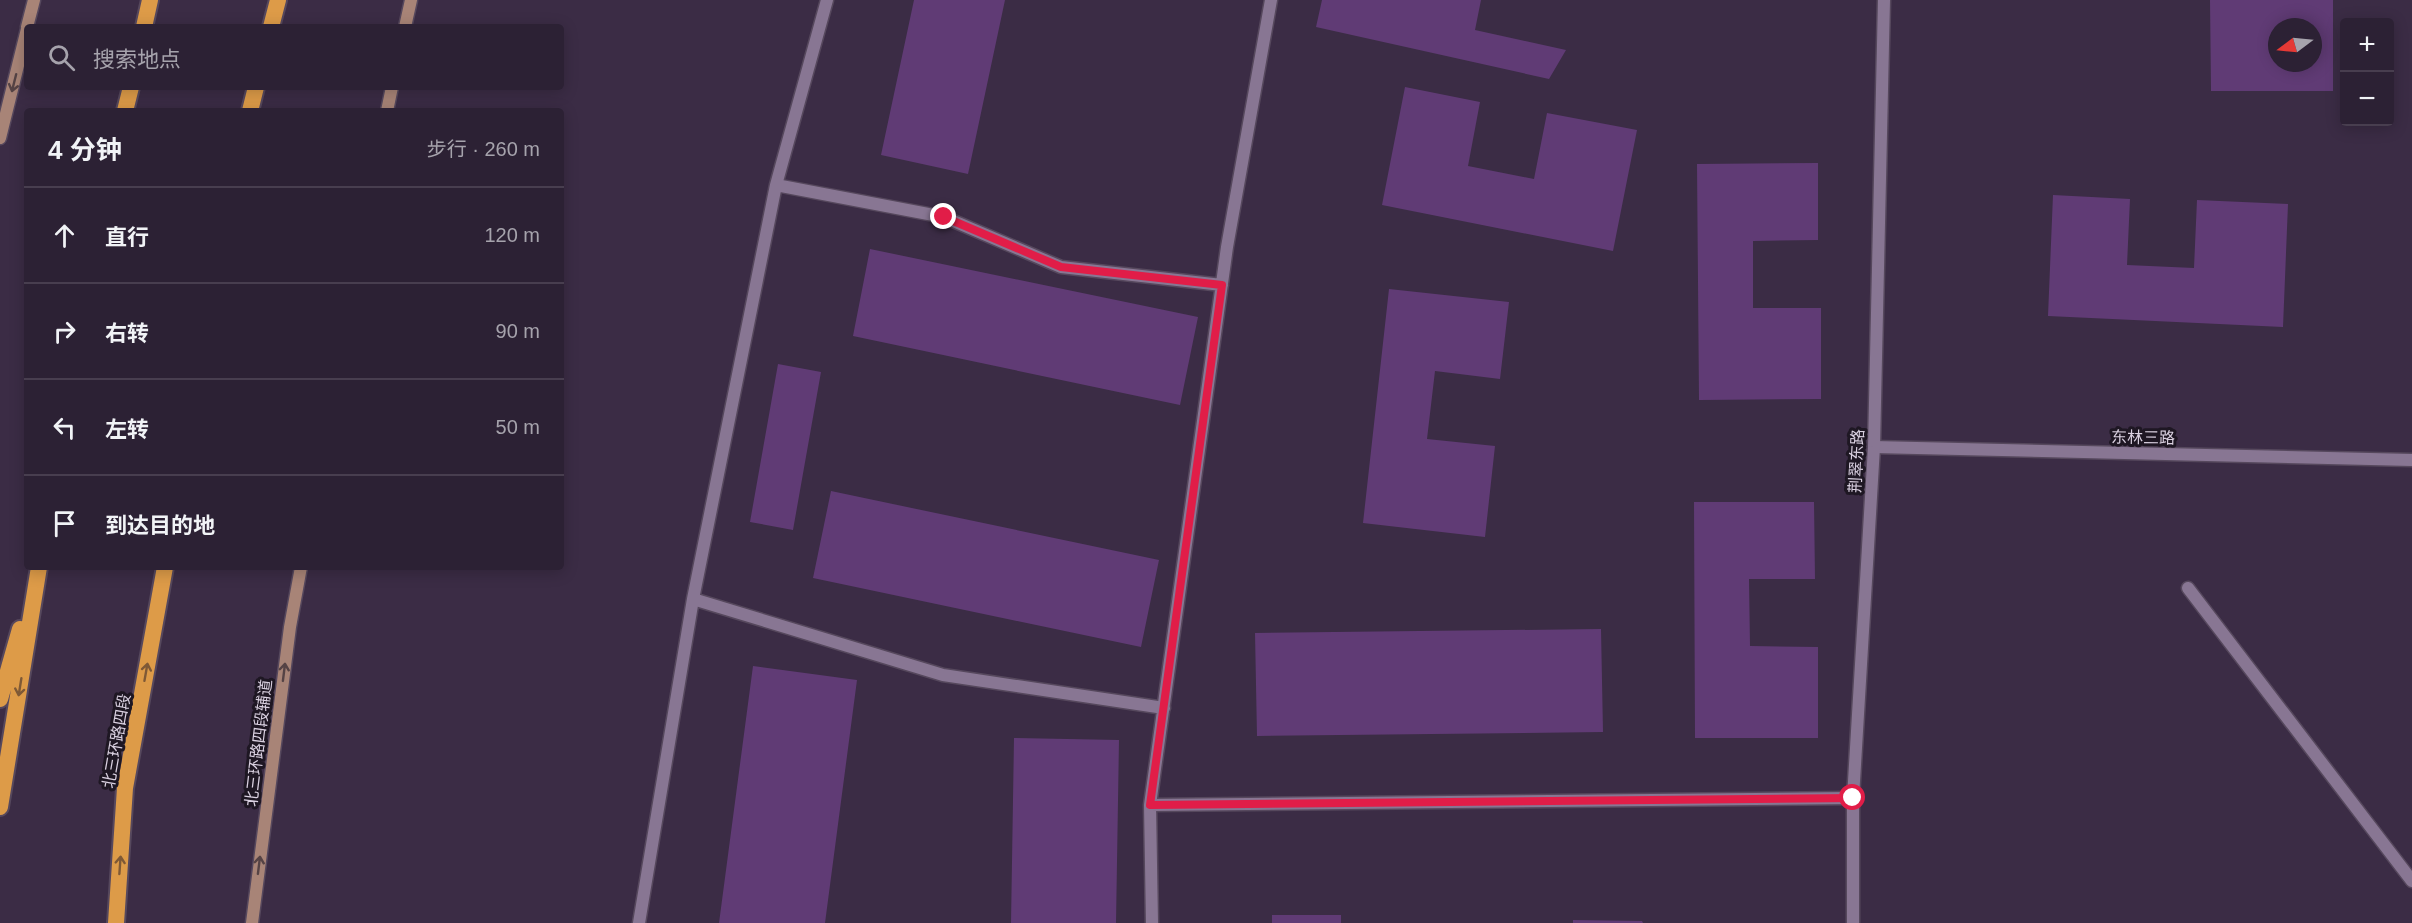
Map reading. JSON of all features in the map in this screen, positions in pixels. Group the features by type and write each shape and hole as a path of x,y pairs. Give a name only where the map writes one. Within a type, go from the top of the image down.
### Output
{"highway":[{"path":"145,24 150,0"},
{"path":"273,24 278,0"},
{"path":"126,108 130,90"},
{"path":"251,108 255,90"},
{"path":"0,699 37,570"},
{"path":"0,807 38,570"},
{"name":"北三环路四段","path":"116,923 125,788 164,570"},
{"path":"117,897 122,923"}],"main road":[{"path":"28,24 34,0"},
{"path":"406,24 411,0"},
{"path":"0,138 24,40"},
{"path":"388,108 391,90"},
{"name":"北三环路四段辅道","path":"252,923 290,627 300,570"}],"street":[{"path":"639,923 693,599 776,185 827,0"},
{"path":"1152,923 1150,805 1222,285 1271,0"},
{"name":"荆翠东路","path":"1853,923 1853,798 1874,447 1884,0"},
{"path":"776,185 944,217 1061,267 1222,285"},
{"name":"东林三路","path":"1874,447 2412,460"},
{"path":"2188,588 2412,881"},
{"path":"693,599 943,675 1164,708"},
{"path":"1150,805 1853,798"}],"building":[{"path":"914,0 1005,0 968,174 881,155"},
{"path":"1322,0 1481,0 1475,30 1566,50 1549,79 1316,27"},
{"path":"2210,0 2333,0 2333,91 2211,91"},
{"path":"1405,87 1480,102 1468,166 1534,179 1547,113 1637,130 1613,251 1382,205"},
{"path":"1818,163 1818,240 1753,241 1753,308 1821,308 1821,399 1699,400 1697,164"},
{"path":"2053,195 2130,199 2127,265 2194,268 2197,200 2288,204 2283,327 2048,316"},
{"path":"870,249 1198,317 1180,405 853,336"},
{"path":"1389,289 1509,302 1500,379 1435,371 1427,439 1495,446 1485,537 1363,523"},
{"path":"778,364 821,372 793,530 750,522"},
{"path":"831,491 1159,560 1141,647 813,578"},
{"path":"1694,502 1814,502 1815,579 1749,579 1750,646 1818,647 1818,738 1695,738"},
{"path":"1601,629 1603,732 1257,736 1255,633"},
{"path":"753,666 857,680 825,923 719,923"},
{"path":"1014,738 1119,740 1116,923 1011,923"},
{"path":"1272,915 1341,915 1341,923 1272,923"},
{"path":"1573,920 1642,921 1643,923 1573,923"}],"route":[{"path":"944,217 1061,267 1222,285 1150,805 1853,798"}]}
